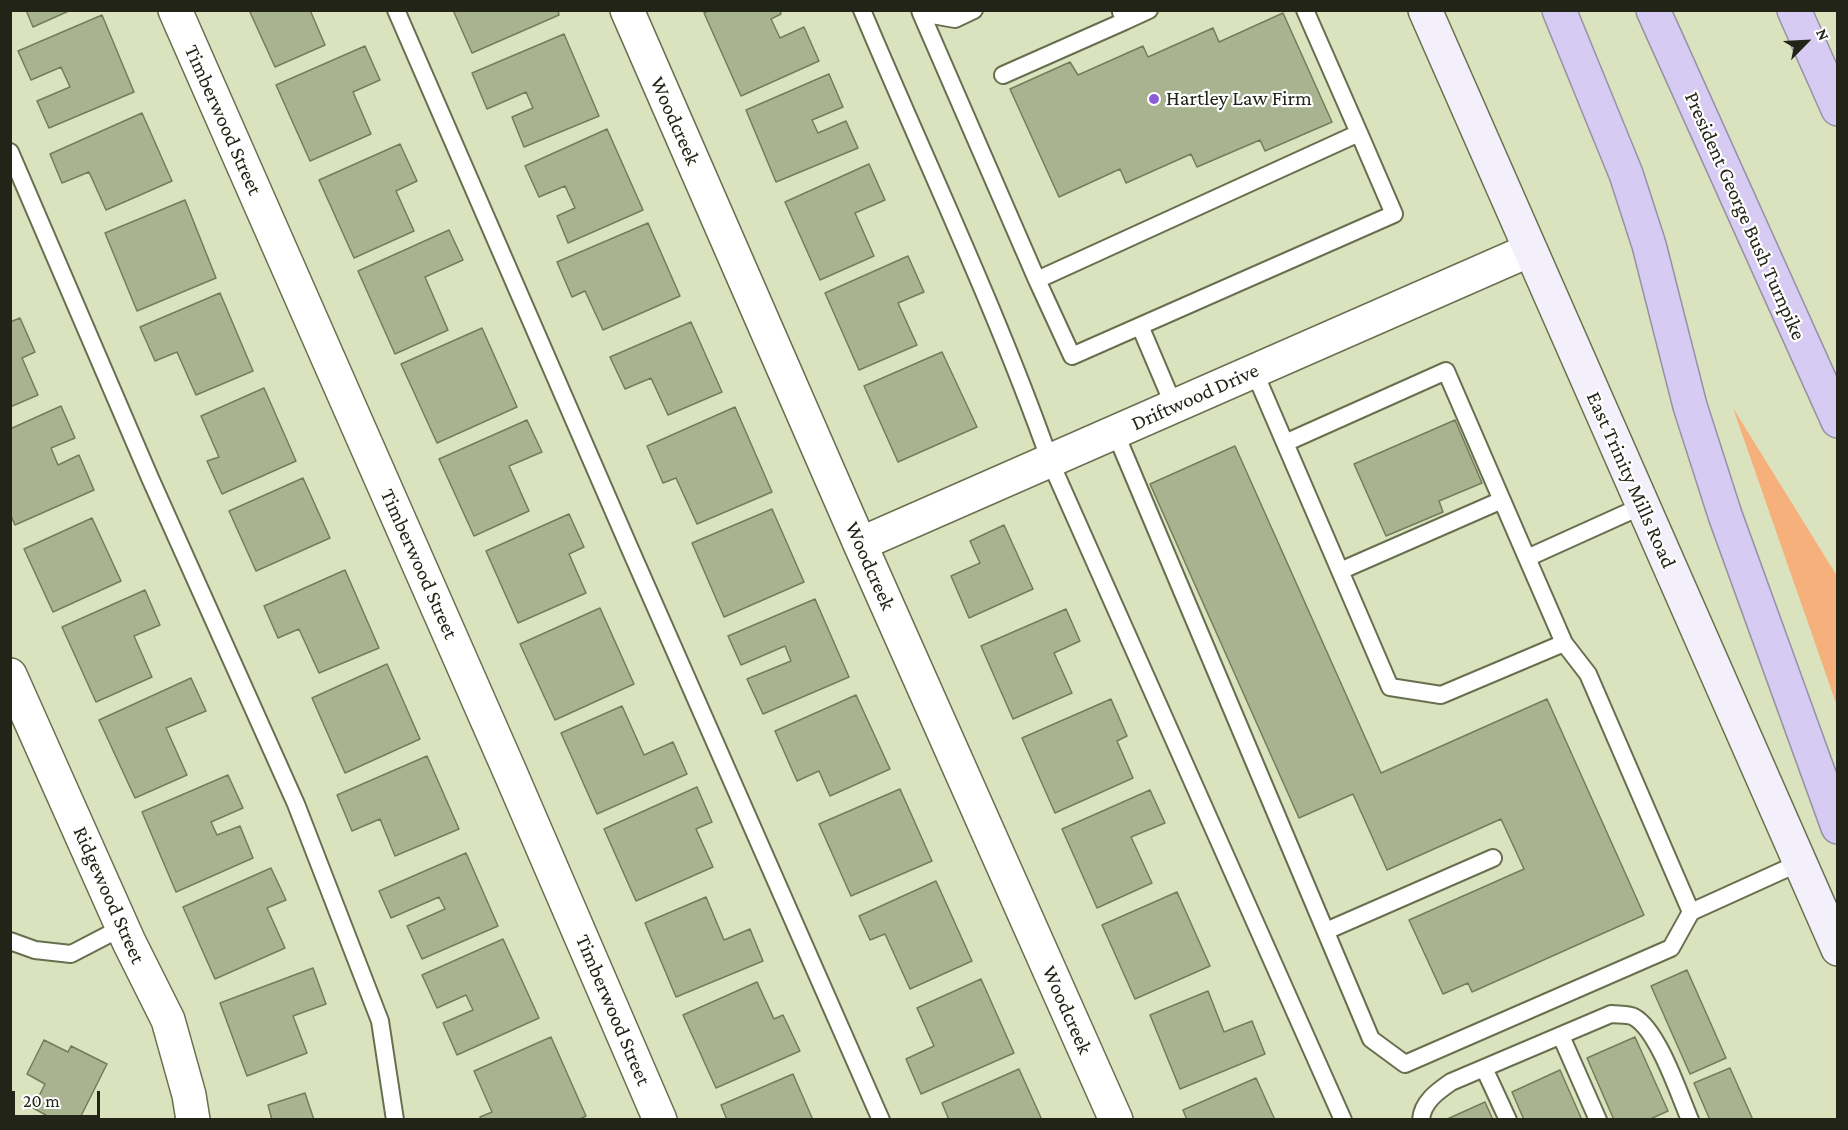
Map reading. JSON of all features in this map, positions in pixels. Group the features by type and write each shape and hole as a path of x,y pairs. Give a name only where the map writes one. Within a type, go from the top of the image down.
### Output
{"highway":[{"path":"1559,10 1629,184 1649,245 1690,406 1725,515 1838,827"},
{"name":"President George Bush Turnpike","path":"1653,10 1838,421"},
{"path":"1794,10 1838,109"}],"main road":[{"name":"East Trinity Mills Road","path":"1425,10 1838,949"}],"street":[{"name":"Timberwood Street","path":"174,10 510,772 660,1119"},
{"name":"Woodcreek","path":"627,10 860,544 1116,1119"},
{"name":"Driftwood Drive","path":"860,544 1530,250"},
{"name":"Ridgewood Street","path":"10,675 123,927 168,1020 189,1095 193,1119"}],"lane":[{"path":"396,10 881,1119"},
{"path":"862,10 990,309 1050,461 1343,1119"},
{"path":"921,12 955,19 974,10"},
{"path":"1003,75 1123,16 1149,10"},
{"path":"921,12 1072,356 1394,214 1305,10"},
{"path":"1037,280 1359,134"},
{"path":"10,152 150,478 296,804 380,1021 394,1119"},
{"path":"1140,326 1174,406"},
{"path":"1254,371 1390,687 1441,695 1564,643"},
{"path":"1285,443 1446,371 1564,643 1588,674 1691,912"},
{"path":"1115,432 1371,1039 1405,1064 1671,948 1691,912 1799,863"},
{"path":"1340,571 1502,500"},
{"path":"1527,558 1642,506"},
{"path":"1326,931 1493,858"},
{"path":"10,941 35,950 70,954 123,927"},
{"path":"1421,1119 1421,1114 1434,1093 1451,1082 1611,1014 1633,1016 1646,1028 1658,1045 1690,1119"},
{"path":"1561,1036 1598,1119"},
{"path":"1484,1068 1508,1119"}],"shaded area":[{"path":"1733,408 1837,576 1837,706"}],"building":[{"path":"26,10 71,10 33,27"},
{"path":"249,10 310,10 325,45 275,67"},
{"path":"453,10 558,10 559,15 472,53"},
{"path":"710,10 780,10 781,14 771,19 780,38 804,27 819,61 741,96 704,13"},
{"path":"1283,13 1332,122 1265,151 1260,140 1197,167 1191,154 1126,183 1120,169 1059,197 1010,89 1070,62 1078,75 1143,46 1148,57 1213,28 1219,42"},
{"path":"102,15 134,92 49,128 37,101 70,87 61,67 31,80 18,51"},
{"path":"564,34 599,116 524,147 512,117 533,108 526,92 487,109 472,73"},
{"path":"365,46 380,80 353,92 371,134 310,161 276,85"},
{"path":"829,74 843,107 812,120 818,133 846,121 858,148 776,182 746,110"},
{"path":"142,113 172,181 106,210 89,172 62,183 50,154"},
{"path":"607,129 643,210 568,243 557,216 575,208 565,186 539,197 525,166"},
{"path":"400,144 417,181 396,191 414,231 354,258 319,180"},
{"path":"869,164 885,200 855,213 874,256 820,280 785,202"},
{"path":"185,200 216,278 137,311 105,233"},
{"path":"648,223 680,296 603,330 585,291 572,297 557,262"},
{"path":"449,230 463,260 425,277 448,330 395,354 358,271"},
{"path":"908,256 924,292 898,303 917,345 859,370 825,293"},
{"path":"220,293 253,371 196,395 177,352 155,361 140,327"},
{"path":"20,318 35,352 22,358 38,395 10,407 10,322"},
{"path":"691,322 722,392 668,415 651,378 625,389 610,357"},
{"path":"482,328 517,407 437,443 401,364"},
{"path":"942,352 977,427 898,462 864,386"},
{"path":"264,388 296,461 222,494 207,461 219,457 201,416"},
{"path":"61,406 75,438 51,448 58,465 79,455 94,490 15,525 10,514 10,429"},
{"path":"735,407 772,492 697,524 676,478 663,483 647,446"},
{"path":"527,420 542,452 509,466 529,511 474,536 439,459"},
{"path":"1455,420 1482,483 1439,501 1443,512 1386,536 1354,464"},
{"path":"1235,446 1381,773 1547,699 1644,915 1472,992 1468,983 1443,994 1409,920 1524,869 1501,819 1387,870 1353,794 1299,818 1150,484"},
{"path":"303,478 330,538 256,571 229,511"},
{"path":"772,509 804,582 724,617 692,543"},
{"path":"569,514 584,547 569,554 586,593 518,623 486,551"},
{"path":"92,518 121,581 53,612 24,549"},
{"path":"1004,525 1033,589 969,618 951,576 980,563 970,541"},
{"path":"345,570 379,648 319,673 299,629 278,638 264,606"},
{"path":"145,590 160,625 134,636 152,677 96,702 62,627"},
{"path":"815,599 849,677 763,714 747,679 791,661 785,646 741,665 728,636"},
{"path":"600,608 634,684 555,720 520,644"},
{"path":"1066,609 1080,641 1054,653 1072,693 1013,719 981,646"},
{"path":"387,664 420,739 345,773 312,698"},
{"path":"191,678 206,711 166,728 187,775 135,798 99,720"},
{"path":"856,695 890,769 830,796 819,771 797,781 775,731"},
{"path":"1111,699 1127,736 1117,741 1133,778 1055,813 1022,738"},
{"path":"622,706 644,755 673,742 687,774 597,814 561,733"},
{"path":"427,756 459,829 395,856 380,819 352,831 337,795"},
{"path":"228,775 243,808 211,822 217,835 240,826 253,858 176,892 142,812"},
{"path":"697,787 712,822 696,829 713,867 636,901 604,829"},
{"path":"900,789 932,861 851,896 819,824"},
{"path":"1150,790 1165,823 1131,837 1152,883 1097,908 1062,829"},
{"path":"466,853 498,926 422,959 407,926 445,909 439,897 391,918 379,891"},
{"path":"271,868 286,900 267,908 285,948 215,979 183,907"},
{"path":"936,881 972,961 910,989 885,934 870,940 859,916"},
{"path":"1177,892 1210,966 1135,999 1102,925"},
{"path":"706,897 724,940 750,929 763,961 676,997 645,923"},
{"path":"503,939 539,1018 457,1055 443,1023 473,1010 466,995 437,1008 422,975"},
{"path":"313,968 326,1004 293,1016 307,1053 247,1076 220,1003"},
{"path":"1687,970 1726,1058 1690,1074 1651,986"},
{"path":"981,979 1014,1053 921,1094 906,1059 934,1046 917,1008"},
{"path":"757,982 774,1019 783,1015 800,1051 716,1088 683,1015"},
{"path":"1208,991 1224,1032 1252,1021 1265,1054 1180,1089 1150,1015"},
{"path":"551,1037 586,1116 578,1120 481,1120 480,1117 492,1112 474,1071"},
{"path":"1635,1037 1668,1111 1648,1120 1614,1120 1587,1058"},
{"path":"44,1040 68,1052 71,1046 107,1064 79,1120 55,1120 33,1108 45,1084 27,1074"},
{"path":"1730,1068 1753,1120 1710,1120 1694,1083"},
{"path":"1019,1069 1042,1120 949,1120 942,1103"},
{"path":"1560,1070 1582,1120 1524,1120 1512,1092"},
{"path":"793,1074 813,1120 727,1120 721,1105"},
{"path":"1256,1078 1275,1120 1187,1120 1183,1110"},
{"path":"305,1093 314,1120 272,1120 268,1105"},
{"path":"1485,1102 1493,1120 1445,1120"}],"place":[{"name":"Hartley Law Firm","path":"1154,99"}]}
